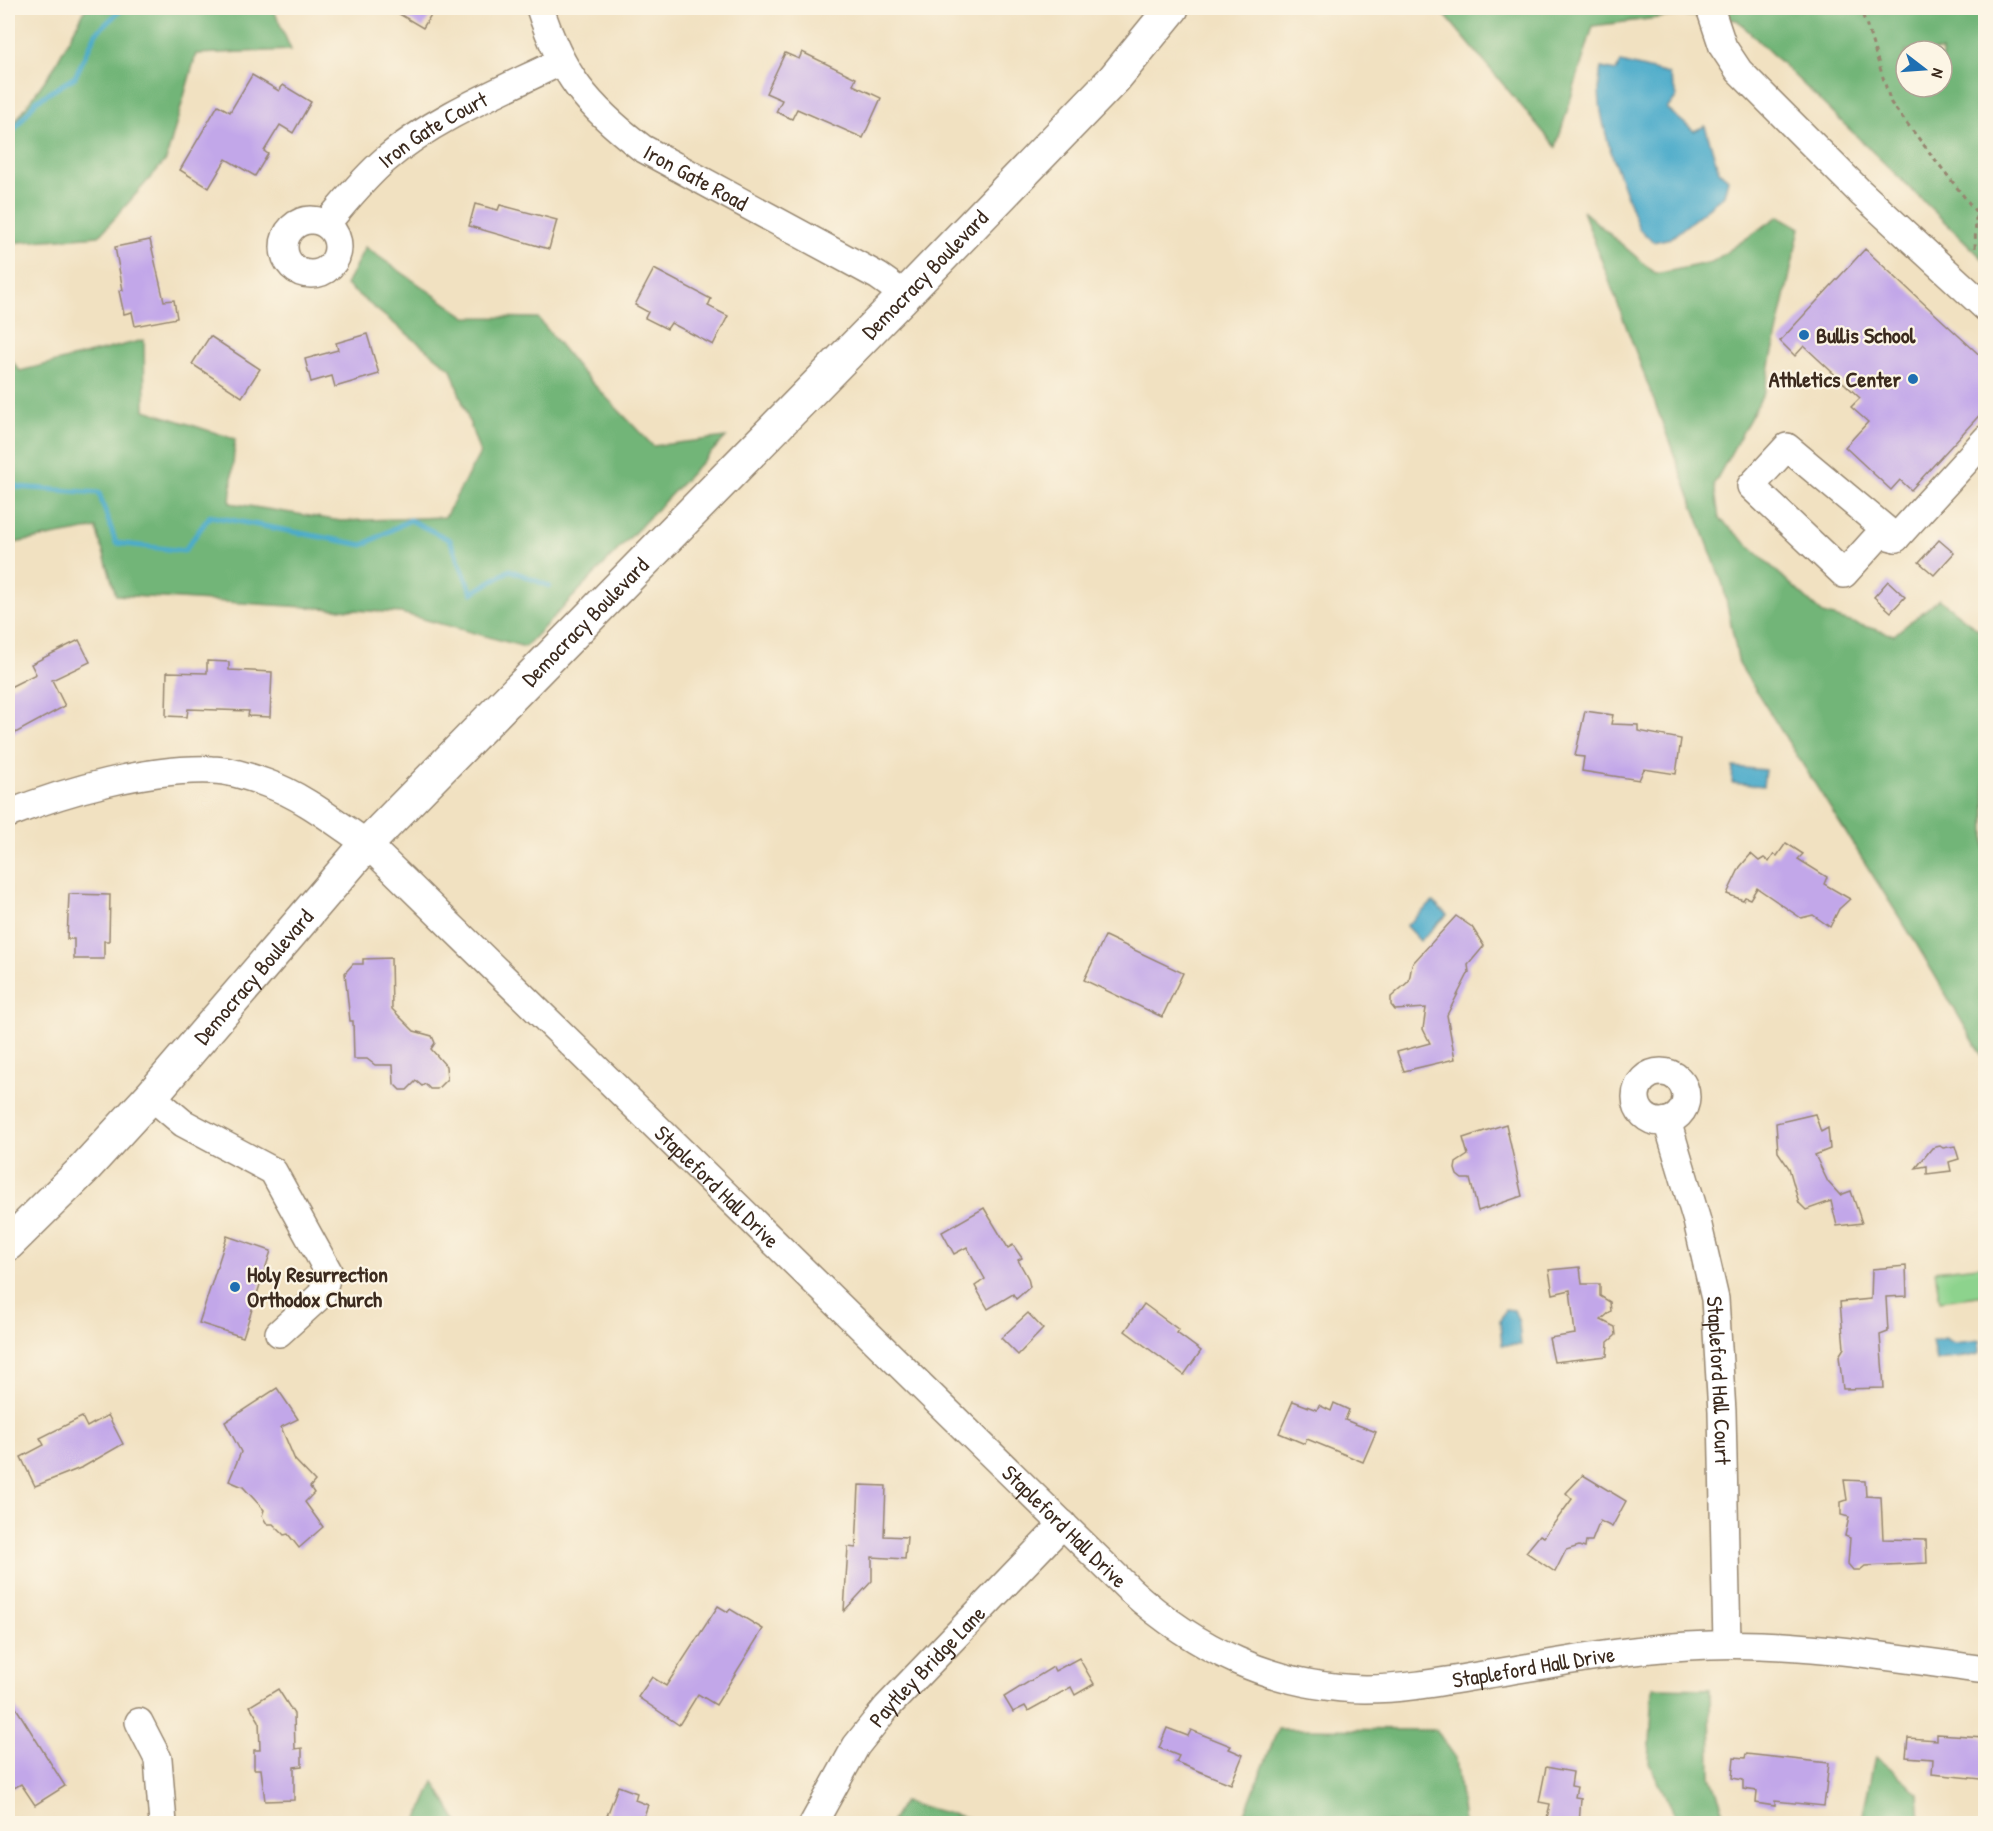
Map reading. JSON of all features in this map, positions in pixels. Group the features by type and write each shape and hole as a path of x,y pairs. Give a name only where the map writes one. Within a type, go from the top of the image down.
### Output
{"main road":[{"name":"Democracy Boulevard","path":"8,1245 82,1171 151,1096 367,844 1114,79 1172,8"}],"street":[{"name":"Iron Gate Road","path":"540,8 560,62 577,88 597,110 642,148 878,276 905,295"},
{"path":"1710,8 1723,47 1739,71 1861,193 1986,308"},
{"name":"Iron Gate Court","path":"326,224 367,177 411,141 464,110 560,62"},
{"path":"1896,538 1986,440"},
{"path":"1787,447 1896,538 1880,534 1844,574 1751,486 1787,447"},
{"name":"Stapleford Hall Drive","path":"8,814 110,782 167,773 214,770 266,783 303,801 367,844 1129,1589 1177,1629 1243,1664 1318,1684 1365,1689 1437,1682 1624,1653 1727,1644 1819,1649 1986,1670"},
{"path":"151,1096 183,1123 273,1171 328,1271 322,1294 279,1333"},
{"name":"Stapleford Hall Court","path":"1667,1121 1704,1247 1716,1309 1722,1402 1727,1644"},
{"name":"Paytley Bridge Lane","path":"813,1824 856,1746 887,1707 1063,1524"},
{"path":"139,1722 158,1760 163,1824"}],"path":[{"path":"1858,8 1866,23 1891,102 1976,212 1975,250"}],"green space":[{"path":"86,8 273,8 291,50 196,54 166,160 99,236 8,243 8,132 53,69"},
{"path":"1439,8 1985,8 1985,261 1737,20 1681,15 1593,26 1556,147"},
{"path":"1583,211 1656,274 1712,262 1779,216 1800,228 1764,393 1714,484 1719,518 1823,614 1894,635 1939,599 1985,635 1985,1061 1917,945 1739,664 1723,585"},
{"path":"365,247 466,317 538,318 579,369 653,446 726,437 525,647 401,613 116,595 96,528 8,544 8,356 20,371 144,340 145,410 235,439 230,503 341,521 445,517 480,453 451,369 346,285"},
{"path":"1985,1265 1985,1295 1940,1301 1935,1271"},
{"path":"1653,1688 1710,1689 1711,1777 1728,1823 1679,1823 1649,1763"},
{"path":"1278,1729 1436,1730 1456,1758 1464,1823 1241,1823"},
{"path":"1875,1757 1918,1793 1920,1823 1861,1823"},
{"path":"434,1782 458,1823 416,1823"},
{"path":"903,1802 983,1822 985,1823 891,1823"}],"water":[{"path":"1621,62 1668,74 1677,96 1667,109 1694,131 1705,126 1719,171 1728,179 1724,195 1671,238 1653,242 1639,229 1604,128 1599,87 1601,68 1616,71"},
{"path":"1733,767 1765,770 1763,786 1732,783"},
{"path":"1433,902 1447,915 1420,941 1406,926"},
{"path":"1505,1309 1514,1310 1519,1323 1521,1345 1502,1345 1500,1321"},
{"path":"1945,1338 1954,1343 1979,1340 1980,1353 1936,1361 1932,1341"}],"building":[{"path":"389,8 435,8 423,28"},
{"path":"802,52 856,78 853,85 881,98 863,138 797,109 792,119 776,112 782,100 766,93 785,53 799,59"},
{"path":"252,75 279,91 283,85 311,102 293,133 280,125 264,151 268,154 255,176 226,159 209,188 180,170 218,105 230,112"},
{"path":"475,204 498,210 500,205 557,220 549,249 469,226"},
{"path":"150,240 164,301 174,300 177,318 135,326 132,312 124,314 119,291 123,290 115,247"},
{"name":"Athletics Center","path":"1865,249 1986,361 1986,408 1911,490 1900,480 1891,490 1845,447 1868,422 1851,407 1860,398 1804,346 1795,356 1780,341"},
{"path":"654,269 711,299 708,306 728,316 713,345 671,323 667,329 645,318 648,312 635,305"},
{"path":"367,334 379,374 335,387 332,376 311,382 305,359 338,350 336,343"},
{"path":"210,336 260,369 242,397 192,364"},
{"path":"1939,540 1954,553 1934,575 1919,562"},
{"path":"1888,581 1905,597 1891,612 1874,597"},
{"path":"79,640 90,662 52,680 65,706 8,737 8,688 36,674 31,664"},
{"path":"207,661 229,662 229,670 272,672 270,717 248,716 249,711 188,709 187,717 166,716 167,672 207,673"},
{"path":"1585,711 1613,715 1611,724 1638,725 1638,731 1681,739 1676,774 1644,769 1639,780 1582,771 1584,757 1575,756"},
{"path":"1786,843 1803,854 1798,859 1827,877 1824,884 1850,899 1839,909 1830,927 1813,915 1801,918 1757,888 1750,899 1745,897 1743,900 1727,894 1740,867 1751,854 1759,861 1764,858 1769,862 1774,854 1777,856"},
{"path":"69,894 110,895 109,941 104,941 104,959 74,959 74,939 67,939"},
{"path":"1456,916 1472,927 1484,946 1468,965 1469,972 1447,1015 1455,1059 1404,1071 1397,1052 1430,1043 1423,1029 1426,1008 1395,1010 1391,1005 1391,997 1409,981 1412,964"},
{"path":"1105,936 1183,973 1162,1017 1084,980"},
{"path":"391,958 392,1009 414,1031 432,1036 435,1043 431,1049 446,1066 447,1079 437,1089 430,1089 425,1084 422,1086 416,1081 407,1090 400,1090 394,1084 393,1065 375,1065 367,1059 354,1059 353,1021 350,1021 345,973 353,964 363,964 363,959"},
{"path":"1815,1114 1821,1132 1828,1128 1830,1149 1815,1155 1828,1182 1840,1195 1851,1191 1862,1223 1837,1226 1831,1201 1806,1210 1799,1203 1789,1168 1778,1152 1776,1123"},
{"path":"1506,1124 1522,1196 1478,1211 1470,1179 1462,1179 1457,1175 1455,1169 1456,1163 1468,1155 1463,1138"},
{"path":"1940,1146 1943,1148 1955,1146 1959,1159 1949,1162 1951,1171 1927,1174 1927,1166 1916,1168 1932,1148"},
{"path":"984,1208 1008,1248 1013,1245 1022,1258 1018,1260 1028,1278 1030,1287 1016,1299 1013,1294 988,1309 975,1286 985,1279 967,1247 954,1254 942,1232"},
{"name":"Holy Resurrection Orthodox Church","path":"227,1236 271,1251 243,1337 199,1323"},
{"path":"1906,1266 1907,1296 1886,1297 1888,1332 1880,1335 1884,1388 1843,1389 1839,1356 1844,1348 1840,1302 1871,1299 1872,1269"},
{"path":"1580,1267 1582,1284 1600,1284 1600,1296 1610,1302 1611,1311 1601,1320 1615,1327 1616,1335 1608,1342 1607,1356 1554,1362 1549,1338 1575,1334 1570,1290 1553,1294 1549,1270"},
{"path":"1144,1304 1179,1330 1177,1333 1201,1351 1184,1375 1125,1331"},
{"path":"1028,1313 1043,1329 1018,1355 1001,1338"},
{"path":"277,1388 298,1419 281,1427 295,1460 315,1481 310,1487 314,1493 305,1502 323,1527 299,1548 288,1534 284,1535 273,1524 267,1524 262,1516 264,1510 243,1487 229,1481 241,1452 225,1422"},
{"path":"1293,1401 1317,1410 1319,1405 1331,1411 1334,1403 1349,1410 1345,1420 1376,1432 1363,1462 1307,1439 1305,1444 1279,1433"},
{"path":"108,1415 123,1444 83,1467 35,1486 21,1457 44,1445 40,1438 82,1417 87,1427"},
{"path":"1583,1475 1626,1501 1612,1527 1600,1521 1592,1541 1586,1541 1585,1548 1579,1546 1566,1550 1555,1572 1526,1552 1540,1535 1544,1537 1572,1499 1566,1493"},
{"path":"1844,1480 1865,1481 1866,1496 1881,1497 1883,1539 1926,1540 1927,1563 1865,1566 1860,1570 1853,1570 1848,1564 1850,1538 1845,1536 1849,1517 1841,1515 1841,1502 1847,1500"},
{"path":"859,1485 886,1486 884,1536 907,1537 905,1559 872,1557 872,1581 844,1611 848,1547 856,1548"},
{"path":"718,1606 728,1612 730,1609 763,1629 716,1705 698,1694 679,1725 638,1697 652,1677 666,1686"},
{"path":"1079,1658 1094,1684 1075,1695 1071,1687 1028,1711 1025,1706 1013,1712 1004,1697 1053,1667 1055,1671"},
{"path":"278,1689 294,1714 295,1749 302,1748 302,1766 294,1767 294,1800 265,1801 261,1769 254,1769 254,1750 260,1750 259,1721 250,1706"},
{"path":"8,1695 65,1786 35,1805 21,1784 14,1788 8,1777"},
{"path":"1167,1728 1188,1736 1191,1730 1231,1746 1229,1749 1243,1755 1231,1784 1176,1762 1179,1756 1159,1748"},
{"path":"1937,1734 1984,1737 1986,1774 1981,1774 1981,1779 1932,1774 1933,1759 1906,1757 1908,1738 1937,1740"},
{"path":"1746,1754 1829,1763 1824,1806 1775,1801 1775,1806 1756,1803 1757,1791 1743,1789 1743,1780 1732,1778 1734,1757 1745,1758"},
{"path":"1546,1767 1573,1772 1571,1786 1577,1787 1575,1797 1581,1798 1579,1824 1546,1824 1550,1804 1539,1802"},
{"path":"618,1786 637,1793 635,1800 648,1805 641,1824 604,1824"}],"waterway":[{"path":"8,138 36,101 75,77 96,33 123,8"},
{"path":"8,478 17,487 99,493 116,543 184,551 210,516 363,545 410,520 450,540 472,593 510,570 549,586"}],"place":[{"name":"Bullis School","path":"1804,335"},
{"name":"Athletics Center","path":"1913,379"},
{"name":"Holy Resurrection Orthodox Church","path":"235,1287"}]}
